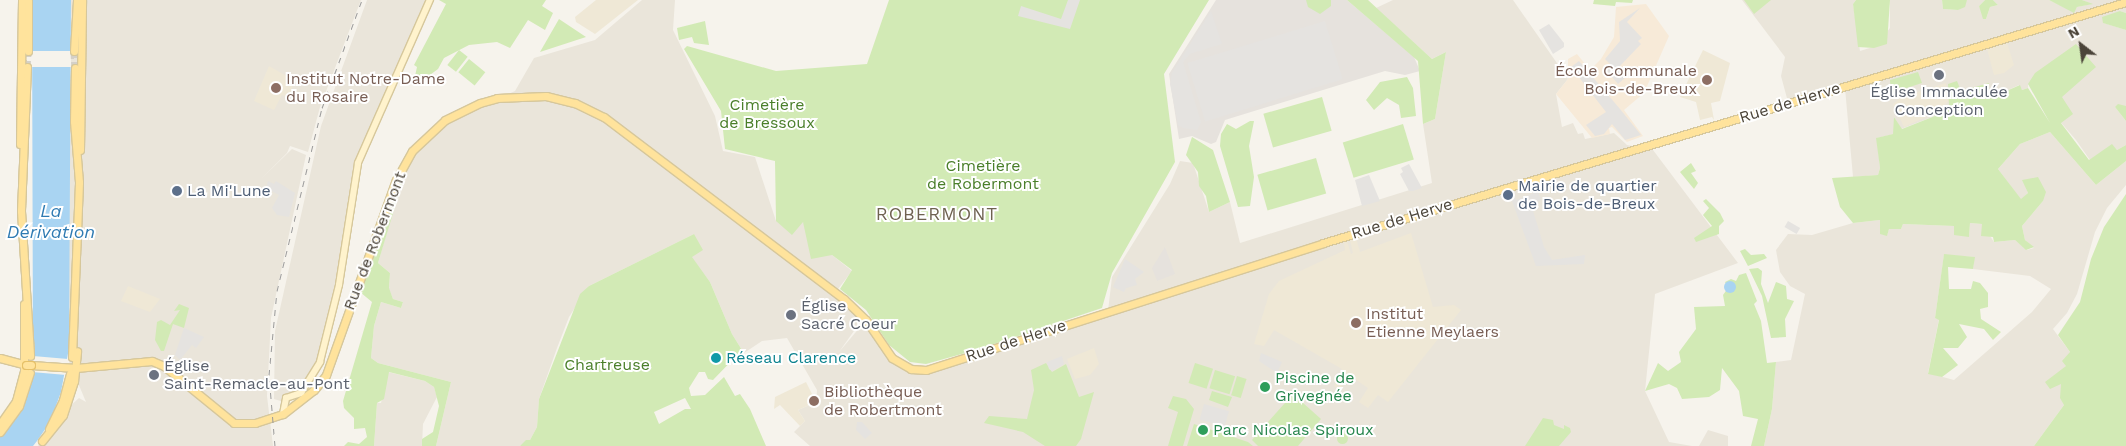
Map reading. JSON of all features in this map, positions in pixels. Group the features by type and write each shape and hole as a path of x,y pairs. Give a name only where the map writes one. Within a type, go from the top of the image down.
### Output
{"main road":[{"path":"0,432 19,406 29,366 24,285 21,161 22,0"},
{"path":"28,0 28,51"},
{"path":"74,52 77,0"},
{"path":"72,357 79,254 82,0"},
{"path":"0,358 29,366 71,369 152,361 164,366 234,422 255,423 284,414 286,398 301,393 320,362 339,286 355,173 383,103 430,0"},
{"name":"Rue de Herve","path":"731,212 844,299 870,325 892,358 911,369 926,370 1323,243 2126,2"},
{"path":"21,161 27,121 27,67"},
{"path":"75,68 74,122 79,182"},
{"name":"Rue de Robermont","path":"284,414 314,390 326,375 396,180 408,158 433,129 459,112 488,100 524,95 546,96 575,103 596,112 624,130 731,212"},
{"path":"40,444 63,415 71,369 79,254"},
{"path":"24,285 30,356"},
{"path":"0,424 19,392 29,366"}],"shaded area":[{"path":"71,0 361,0 320,107 308,152 290,146 287,153 262,178 292,149 306,155 271,318 267,396 273,446 38,446 69,407 79,398 86,402 68,359"},
{"path":"367,0 428,0 360,157 339,286 320,362 305,386 284,402 274,399 275,331 321,126"},
{"path":"596,0 638,0 595,34 576,22 575,17"},
{"path":"642,0 675,0 673,30 715,116 723,151 755,157 776,221 802,221 832,255 852,271 838,289 859,313 861,321 839,352 866,320 888,353 926,370 1108,311 1112,277 1170,184 1180,161 1193,163 1209,212 1230,202 1240,243 1432,183 1423,124 1435,119 1446,52 1432,59 1376,8 1393,0 1513,0 1568,79 1556,94 1562,127 1573,123 1578,134 1583,133 1585,139 1614,133 1627,145 1653,150 1738,263 1655,294 1645,391 1669,442 1692,446 810,446 794,432 805,421 798,410 816,402 817,390 787,338 762,341 744,353 732,334 710,282 691,257 694,234 589,286 569,317 557,348 539,399 537,427 530,440 520,446 436,446 451,382 378,363 371,358 374,326 381,302 401,308 403,302 393,299 389,289 390,273 378,263 408,158 433,129 515,91 534,58 595,40"},
{"path":"1068,0 1080,0 1070,29 1018,16 1021,6 1061,19"},
{"path":"1216,0 1347,0 1414,57 1420,71 1405,75 1385,71 1225,120 1216,142 1211,144 1192,136 1179,139 1169,74"},
{"path":"1742,0 1856,0 1853,4 1860,51 1876,46 1890,28 1890,0 1942,0 1943,9 1958,10 1967,0 1985,0 1979,6 1986,19 1990,7 1998,5 1993,0 2049,0 2074,12 2077,7 2091,4 2082,0 2126,0 2126,13 2120,11 2104,23 2126,30 2126,106 2115,107 2126,121 2126,145 2117,150 2112,145 2090,160 2076,140 2028,84 2028,88 2022,90 2019,85 1995,96 1988,95 1988,90 1950,97 1950,107 1941,109 1940,114 1901,129 1894,117 1894,134 1877,138 1880,168 1878,175 1853,177 1845,88 1788,102 1781,76 1785,57"},
{"path":"1646,4 1669,36 1644,93 1624,110 1643,136 1627,142 1612,127 1609,128 1610,134 1592,138 1556,94 1568,79 1568,59 1577,54 1590,70 1601,59 1614,37 1616,7"},
{"path":"1640,8 1627,22 1642,38 1638,41 1641,44 1618,68 1626,77 1618,84 1605,69 1610,64 1605,59 1620,41 1619,22"},
{"path":"1211,11 1222,44 1190,54 1183,62 1201,122 1197,130 1183,128 1178,125 1170,84 1172,73"},
{"path":"1325,21 1343,79 1205,121 1187,63"},
{"path":"1549,24 1564,43 1564,47 1553,54 1539,30"},
{"path":"2007,43 2014,65 2004,73 1994,75 1987,49"},
{"name":"École Communale Bois-de-Breux","path":"1703,50 1730,63 1720,101 1711,103 1714,120 1712,117 1700,120 1696,102 1680,97"},
{"path":"1579,61 1641,135 1625,140 1612,124 1604,134 1595,136 1586,125 1606,112 1571,67"},
{"name":"Institut Notre-Dame du Rosaire","path":"269,66 295,81 288,97 282,95 274,110 254,101"},
{"path":"1946,83 1949,101 1932,114 1904,127 1893,104 1902,97"},
{"path":"2050,132 2096,185 2126,161 2126,185 2107,208 2095,232 2077,294 2067,313 2053,329 2070,352 2061,383 2064,405 2034,446 1764,446 1772,409 1776,362 1791,360 1805,294 1790,286 1780,272 1776,250 1788,234 1812,235 1853,223 1880,220 1887,235 1889,229 1901,229 1903,224 1954,226 1969,236 1970,223 1982,224 1994,242 2015,240 2027,250 2034,248 2025,240 2022,226 2043,201 2023,180 2028,193 2021,200 1998,169 2020,144","holes":["1944,255 1974,257 1973,269 2030,276 2051,289 2032,312 1954,380 1928,373 1939,319 1935,318"]},
{"path":"1409,164 1422,188 1413,191 1409,191 1400,174 1403,172 1401,168"},
{"path":"1369,175 1380,201 1362,206 1355,180"},
{"path":"268,181 274,184 276,181 295,193 289,217 277,215 272,208 279,195 266,188"},
{"path":"1536,186 1541,200 1531,204 1544,247 1552,260 1585,255 1584,264 1536,266 1509,193 1512,192 1516,200 1534,193 1533,187"},
{"path":"1788,221 1800,228 1797,234 1784,227"},
{"name":"Institut Etienne Meylaers","path":"1411,233 1433,307 1454,305 1461,310 1388,402 1378,395 1368,408 1359,402 1368,388 1349,375 1340,390 1334,386 1342,369 1274,330 1264,346 1254,344 1269,294 1279,281 1345,250 1344,242 1347,241 1351,254 1353,253 1350,240 1356,238 1360,252"},
{"path":"1165,247 1175,274 1157,281 1152,268"},
{"path":"1125,259 1144,272 1135,279 1137,285 1126,288 1124,292 1113,287"},
{"path":"128,286 160,299 150,312 121,301"},
{"path":"184,328 204,337 196,348 192,345 180,360 175,355"},
{"path":"1094,348 1099,364 1090,375 1075,379 1067,359"},
{"path":"1261,353 1282,362 1277,373 1259,361"},
{"path":"1062,356 1064,364 1052,371 1049,369 1047,362"},
{"path":"388,372 425,381 434,387 437,397 423,424 422,446 374,446 377,403 381,403"},
{"path":"806,382 816,402 798,410 805,421 800,426 780,405 774,409 775,397"},
{"path":"1204,404 1229,411 1225,427 1200,419"},
{"path":"857,422 862,422 872,433 865,439 856,430"},
{"path":"1708,430 1728,436 1728,446 1699,446"}],"green space":[{"path":"439,0 546,0 542,6 553,13 545,30 528,20 510,48 497,42 469,45 444,58 438,69 423,80 415,76 417,67 414,65 446,4"},
{"name":"Cimetière de Robermont","path":"889,0 1209,0 1164,74 1175,162 1112,273 1102,308 976,350 926,364 910,362 889,345 866,310 840,289 852,270 832,255 811,259 803,222 792,235 776,221 775,161 725,149 721,111 684,49 687,46 776,71 867,64"},
{"path":"1306,0 1331,0 1331,6 1320,14 1308,7"},
{"path":"1347,0 1368,0 1432,59 1446,52 1435,119 1423,124 1418,61"},
{"path":"1594,0 1633,0 1632,3 1616,2 1615,6 1593,4"},
{"path":"1744,0 1771,0 1754,14"},
{"path":"1856,0 1890,0 1887,44 1874,48 1858,47 1853,4"},
{"path":"1942,0 1967,0 1965,7 1958,10 1943,9"},
{"path":"1985,0 1993,0 1998,5 1990,7 1986,19 1983,19 1979,6"},
{"path":"2049,0 2082,0 2093,4 2077,7 2074,13"},
{"path":"2120,11 2126,13 2126,30 2103,23 2102,17"},
{"path":"559,19 586,37 540,52"},
{"path":"705,21 709,45 694,43 692,37 679,40 677,28"},
{"path":"2076,44 2096,67 2062,97 2073,114 2061,123 2089,160 2112,144 2117,150 2126,145 2126,161 2096,185 2050,132 2020,144 1998,169 2021,199 2028,193 2022,180 2038,177 2046,192 2043,201 2022,226 2025,240 2034,247 2026,250 2015,240 1994,242 1993,237 1981,236 1982,224 1970,223 1969,237 1954,235 1954,226 1903,224 1901,229 1889,229 1887,236 1880,234 1880,220 1853,223 1840,207 1832,178 1878,175 1880,168 1876,138 1893,134 1894,117 1902,129 1940,114 1941,108 1949,107 1948,84 1957,81 1961,91 1989,83 1988,94 1995,96 2020,85 2022,90 2028,88 2050,123 2028,84 2035,73"},
{"path":"459,50 468,57 456,72 447,65"},
{"path":"469,59 485,72 475,85 458,72"},
{"path":"1918,72 1922,83 1891,93 1890,80"},
{"path":"1407,77 1413,88 1416,116 1401,118 1399,105 1387,98 1374,110 1366,100 1380,82"},
{"path":"1322,97 1332,131 1273,147 1263,114"},
{"path":"2118,104 2126,106 2126,121 2115,107"},
{"path":"1250,121 1254,121 1249,146 1254,177 1250,206 1238,207 1220,146 1221,134 1227,124 1236,129"},
{"path":"1403,124 1414,159 1354,178 1343,142"},
{"path":"1192,137 1213,150 1230,202 1209,212 1206,196 1199,186 1198,172 1186,155"},
{"path":"1316,158 1326,194 1268,210 1257,175"},
{"path":"1691,163 1696,171 1691,173 1698,183 1694,189 1680,172"},
{"path":"404,177 378,263 390,273 389,288 393,299 403,302 401,308 381,302 374,326 371,358 378,363 451,382 436,446 422,446 422,439 433,432 439,406 434,387 425,381 389,372 384,399 377,403 374,446 344,446 348,442 359,444 367,437 365,428 354,429 354,418 344,408 343,401 372,302 360,292 400,178"},
{"path":"2126,194 2126,446 2034,446 2064,405 2060,398 2061,384 2050,389 2045,382 2066,366 2062,361 2070,352 2058,335 2080,302 2091,259 2104,227"},
{"path":"1706,199 1720,213 1724,221 1719,226 1719,234 1696,242 1694,238 1712,226 1703,215 1709,208 1703,201"},
{"name":"Chartreuse","path":"694,234 703,250 692,257 710,282 732,334 742,350 713,380 708,379 705,372 699,372 689,388 691,396 705,395 724,377 735,396 740,394 750,409 766,446 520,446 526,440 530,440 537,427 539,399 580,294 589,286","holes":["685,398 691,409 685,409 659,424 654,412"]},
{"path":"1745,249 1751,255 1764,254 1767,258 1748,266 1740,251"},
{"path":"1944,254 1975,257 1973,269 1948,267 1949,289 1971,289 1973,281 1980,283 1988,293 1988,307 1980,309 1981,319 2001,332 1993,340 1984,329 1959,324 1967,337 1958,348 1943,348 1958,365 1942,377 1928,374 1939,320 1935,318"},
{"path":"1758,268 1762,271 1761,284 1768,303 1776,282 1786,286 1787,299 1794,301 1785,319 1786,337 1771,338 1762,296 1749,269"},
{"path":"1746,273 1757,301 1754,304 1761,321 1767,363 1776,362 1772,409 1764,446 1751,446 1758,419 1743,416 1739,391 1722,368 1720,390 1709,397 1682,399 1677,388 1669,384 1645,391 1658,363 1668,371 1681,362 1679,352 1696,329 1694,307 1725,306 1723,295 1728,288 1725,282 1731,279 1736,281 1739,275"},
{"path":"179,304 189,308 184,328 173,324 164,351 161,351 155,340 157,322 161,320 170,325 180,310 174,311"},
{"path":"1046,363 1052,372 1066,364 1079,397 1094,392 1081,439 1076,446 1045,446 1023,432 984,423 989,416 1027,419 1034,390 1031,370"},
{"path":"1195,363 1213,369 1207,389 1189,383"},
{"path":"1215,370 1235,376 1230,394 1209,388"},
{"path":"1237,376 1247,379 1241,398 1231,395"},
{"path":"1212,391 1232,397 1228,407 1209,400"},
{"path":"1293,394 1321,419 1298,446 1258,446 1252,440"},
{"path":"1173,396 1186,399 1194,409 1183,446 1168,446 1178,412 1168,408"},
{"path":"1543,418 1553,420 1554,425 1564,429 1564,425 1570,428 1571,432 1559,446 1525,446"},
{"name":"Parc Nicolas Spiroux","path":"1194,424 1248,442 1253,446 1187,446"},
{"path":"1342,432 1348,438 1342,444 1336,438"}],"water":[{"name":"La Dérivation","path":"32,0 71,0 69,348 61,392 50,422 37,441 33,446 0,446 0,435 20,408 33,372"},
{"path":"1728,281 1732,281 1736,287 1732,293 1728,293 1724,289 1724,285"}],"pier":[{"path":"30,51 71,51 71,67 30,67"},
{"path":"33,356 68,359 66,375 32,372"}],"tunnel":[{"path":"27,67 28,51"},
{"path":"74,51 75,68"}],"railway":[{"path":"275,446 269,375 277,291 322,108 362,0"}],"place":[{"name":"Église Immaculée Conception","path":"1939,75"},
{"name":"École Communale Bois-de-Breux","path":"1707,80"},
{"name":"Institut Notre-Dame du Rosaire","path":"276,88"},
{"name":"La Mi'Lune","path":"177,191"},
{"name":"Mairie de quartier de Bois-de-Breux","path":"1508,195"},
{"name":"Église Sacré Coeur","path":"791,315"},
{"name":"Institut Etienne Meylaers","path":"1356,323"},
{"name":"Réseau Clarence","path":"716,358"},
{"name":"Église Saint-Remacle-au-Pont","path":"154,375"},
{"name":"Piscine de Grivegnée","path":"1265,387"},
{"name":"Bibliothèque de Robertmont","path":"814,401"},
{"name":"Parc Nicolas Spiroux","path":"1203,430"}],"district":[{"name":"ROBERMONT","path":"937,214"}],"park label":[{"name":"Cimetière de Bressoux","path":"767,114"}]}
